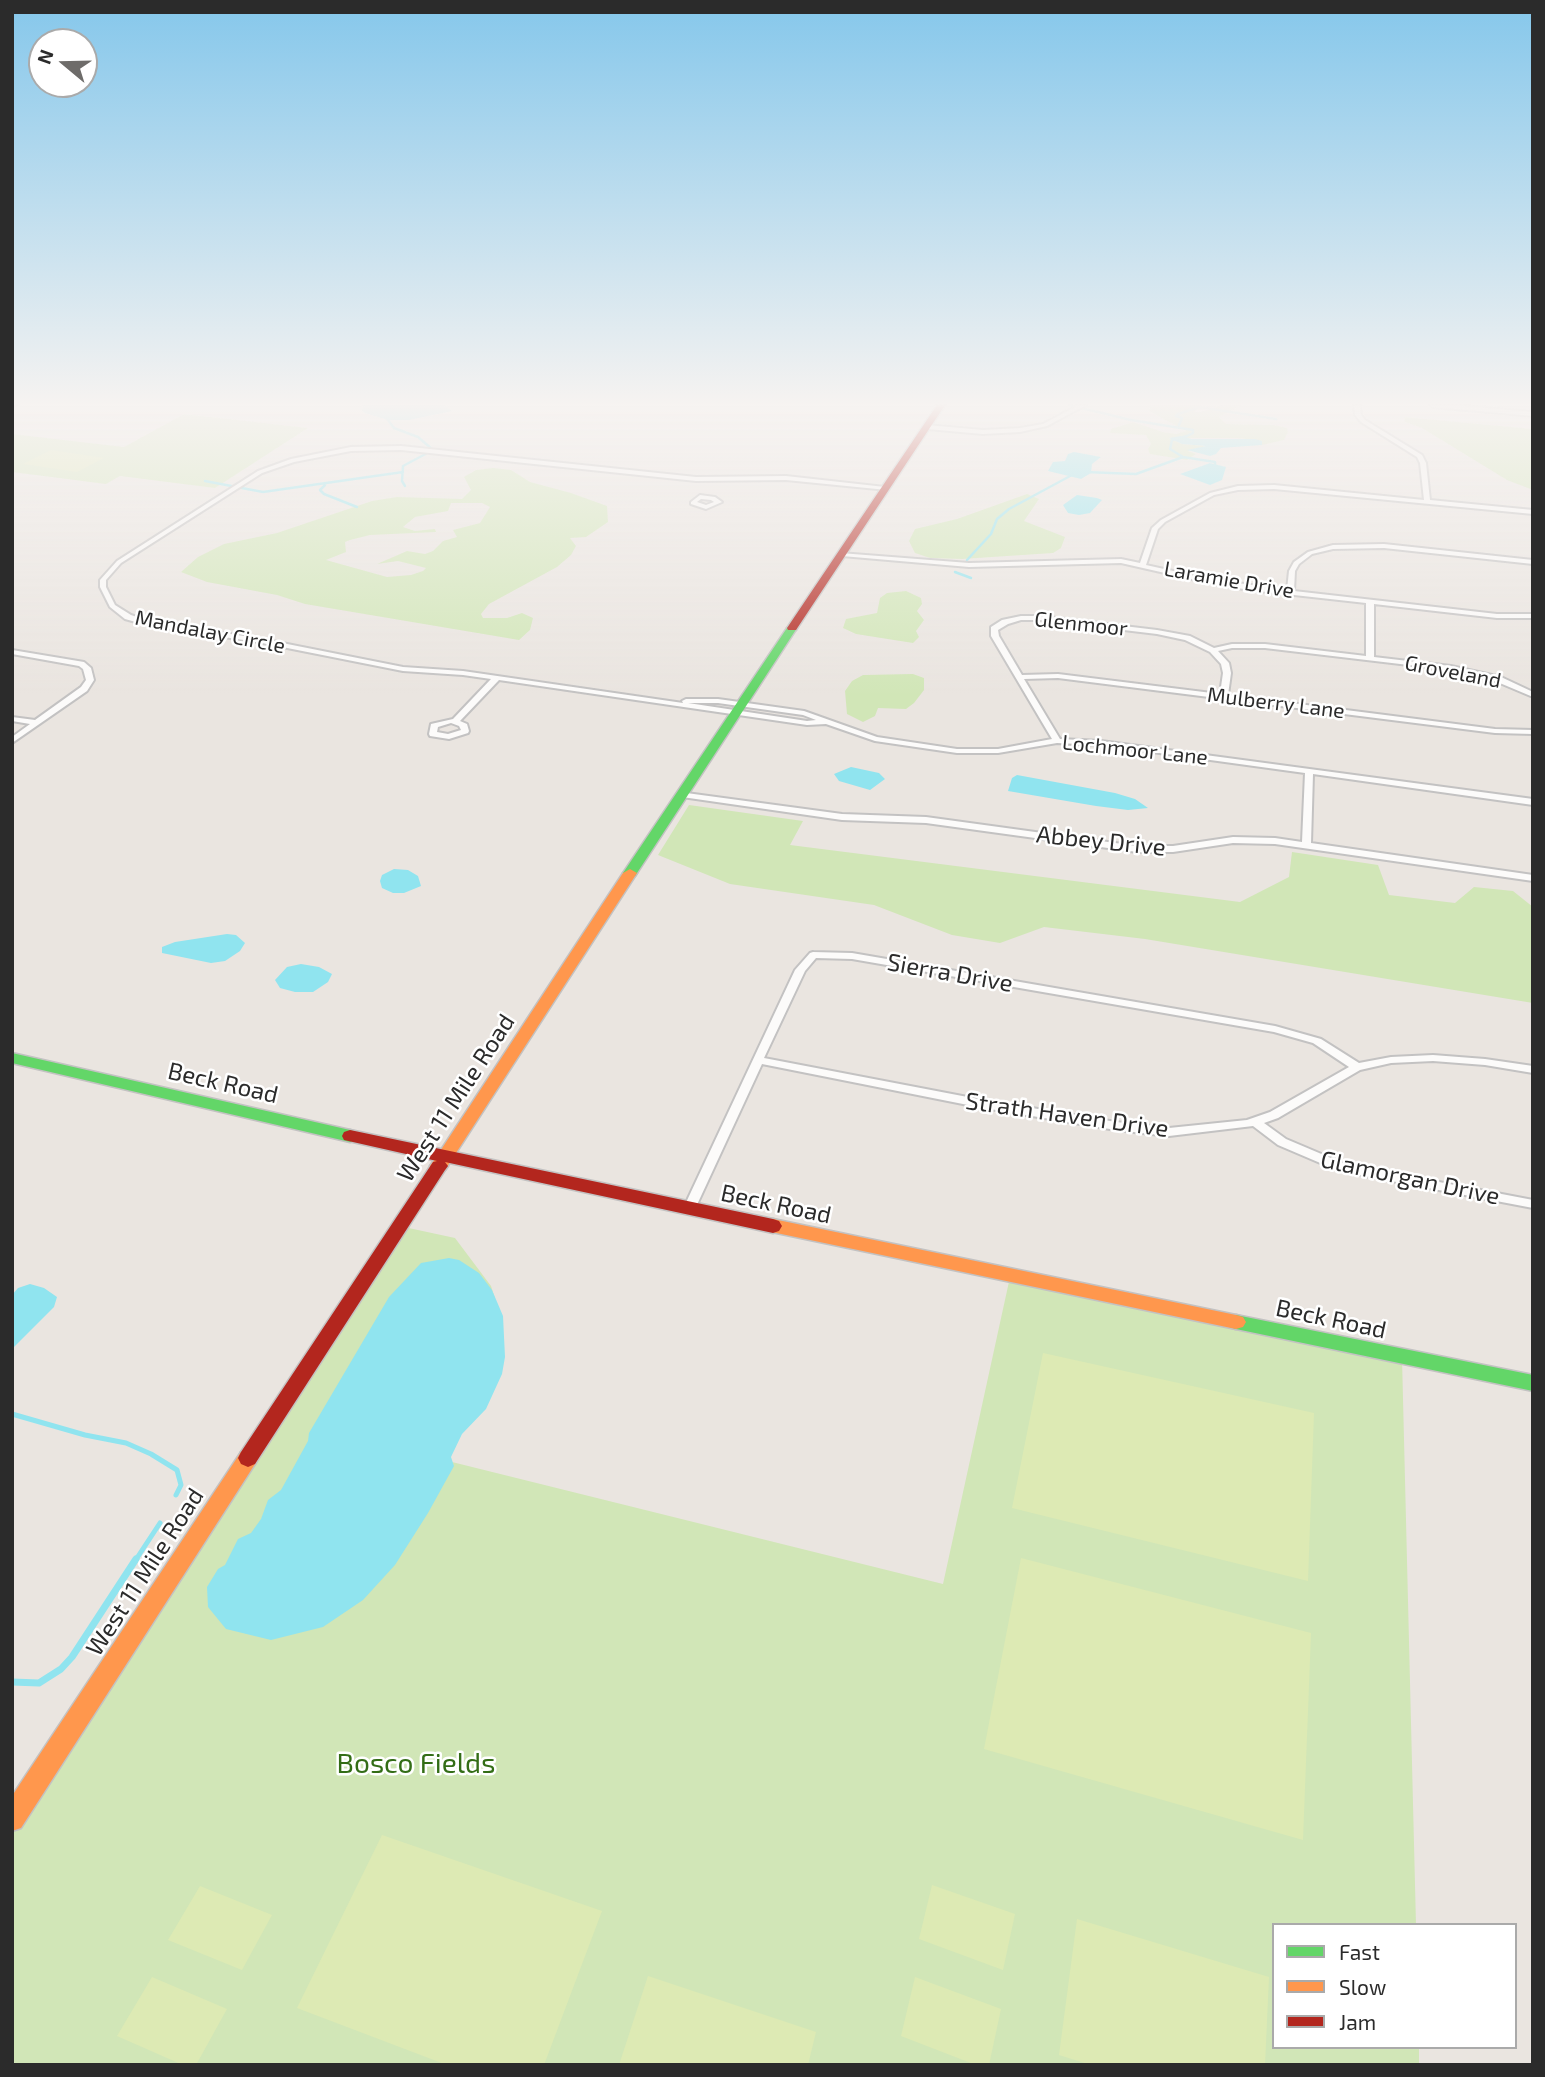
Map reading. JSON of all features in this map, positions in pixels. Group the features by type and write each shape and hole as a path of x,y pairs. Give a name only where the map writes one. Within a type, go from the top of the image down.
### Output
{"street":[{"name":"Mandalay Circle","path":"211,502 119,562 103,580 103,587 112,606 128,617 150,624 257,640 403,669 497,678 655,701 739,709"},
{"name":"West 11 Mile Road","path":"12,1819 682,793 876,502"},
{"path":"1143,564 1156,528 1163,521 1202,502"},
{"path":"1427,502 1533,512"},
{"path":"1290,592 1292,570 1296,562 1310,553 1333,547 1384,546 1533,562"},
{"name":"Laramie Drive","path":"842,554 960,565 1097,560 1143,564 1209,582 1497,615 1533,616"},
{"path":"1370,601 1370,658"},
{"name":"Glenmoor","path":"1056,741 993,632 1000,624 1016,618 1040,618 1165,633 1187,638 1213,650 1258,645 1370,658"},
{"path":"1213,650 1227,668 1224,696"},
{"path":"12,652 81,664 90,675 89,684 84,689 12,741"},
{"name":"Groveland","path":"1370,658 1477,673 1507,682 1533,695"},
{"name":"Mulberry Lane","path":"1020,677 1058,676 1495,731 1533,732"},
{"path":"456,721 497,678"},
{"name":"Lochmoor Lane","path":"739,709 807,723 823,722 875,739 965,752 998,751 1056,741 1118,745 1533,802"},
{"path":"12,719 37,723"},
{"path":"1306,845 1309,771"},
{"name":"Abbey Drive","path":"682,793 842,817 918,819 1137,849 1173,849 1241,839 1306,845 1533,878"},
{"name":"Abbey Drive","path":"1518,877 1533,888"},
{"name":"Sierra Drive","path":"689,1209 800,970 813,955 865,958 1275,1029 1317,1041 1357,1067"},
{"name":"Beck Road","path":"12,1058 444,1158 1533,1383"},
{"name":"Strath Haven Drive","path":"757,1060 1116,1126 1169,1132 1218,1129 1255,1122 1274,1115 1357,1067 1391,1060 1433,1058 1485,1062 1533,1070"},
{"name":"Glamorgan Drive","path":"1255,1122 1282,1142 1314,1158 1343,1168 1533,1204"}],"green space":[{"path":"369,502 596,502 607,506 608,522 586,537 570,538 576,546 571,555 557,567 489,604 481,614 483,618 507,618 522,613 533,618 530,630 519,640 305,604 277,595 207,582 181,572 198,557 224,544 277,533","holes":["451,503 482,503 490,507 480,523 453,530 457,537 443,541 433,551 425,554 407,551 377,564 398,561 426,568 411,575 387,577 326,560 346,552 345,542 350,540 370,535 436,532 435,529 415,531 403,527 415,517 448,511"]},
{"path":"1005,502 1037,502 1024,521 1065,537 1061,548 1053,553 962,559 930,558 915,553 909,541 915,529 957,519"},
{"path":"906,591 921,598 922,604 917,611 924,620 916,631 919,637 913,643 856,634 843,628 846,619 877,613 880,598 887,593"},
{"path":"913,674 924,678 924,690 906,709 878,708 875,716 863,722 847,714 845,691 852,681 863,675"},
{"path":"689,805 803,821 790,845 1240,902 1289,877 1292,852 1378,865 1389,895 1455,903 1474,887 1513,891 1533,907 1533,1003 1145,939 1044,927 1000,943 952,935 874,905 730,884 658,855"},
{"name":"Bosco Fields","path":"404,1227 455,1238 491,1286 500,1314 448,1461 943,1584 1010,1277 1402,1358 1416,1923 1272,1923 1272,2049 1419,2049 1419,2065 12,2065 12,1834"},
{"path":"1043,1353 1314,1413 1308,1581 1012,1508"},
{"path":"1021,1558 1311,1633 1303,1840 984,1749"},
{"path":"382,1835 602,1911 544,2065 447,2065 297,2008"},
{"path":"932,1885 1015,1914 1003,1970 919,1939"},
{"path":"200,1886 272,1915 242,1970 168,1940"},
{"path":"1077,1919 1269,1977 1265,2065 1091,2065 1059,2055"},
{"path":"648,1976 816,2032 808,2065 619,2065"},
{"path":"152,1977 227,2009 196,2065 183,2065 117,2036"},
{"path":"915,1977 1001,2009 989,2065 976,2065 901,2036"}],"water":[{"path":"1067,502 1100,502 1090,513 1079,515 1068,513 1063,505"},
{"path":"851,767 879,773 885,779 870,790 839,781 834,774"},
{"path":"1017,775 1115,793 1135,799 1148,808 1128,810 1008,791 1012,778"},
{"path":"394,869 408,870 418,876 421,886 404,893 393,893 382,888 382,875"},
{"path":"236,935 245,943 240,951 225,961 211,963 162,953 162,947 175,942"},
{"path":"301,964 319,967 332,974 328,982 313,992 295,992 280,988 275,980 287,967"},
{"path":"449,1258 459,1260 479,1273 492,1290 503,1316 505,1357 502,1374 486,1409 462,1434 451,1457 454,1466 428,1513 395,1565 363,1600 323,1627 271,1640 226,1629 208,1607 207,1587 218,1569 225,1565 238,1539 251,1533 261,1519 268,1500 281,1490 308,1441 309,1433 389,1297 421,1263"},
{"path":"30,1284 44,1288 57,1297 54,1307 12,1349 12,1295 18,1288"}],"waterway":[{"path":"344,502 357,507"},
{"path":"967,560 991,534 997,519 1022,502"},
{"path":"955,572 971,578"},
{"path":"12,1414 85,1435 126,1443 151,1454 177,1470 181,1485 176,1495"},
{"path":"135,1561 160,1523"},
{"path":"12,1682 39,1683 61,1669 72,1657 136,1559"}],"traffic: fast":[{"path":"630,873 792,628"},
{"path":"12,1058 350,1136"},
{"path":"1236,1322 1533,1383"}],"traffic: slow":[{"path":"439,1166 630,873"},
{"path":"773,1226 1236,1322"},
{"path":"12,1819 248,1458"}],"traffic: jam":[{"path":"792,628 876,502"},
{"path":"350,1136 773,1226"},
{"path":"248,1458 439,1166"}]}
